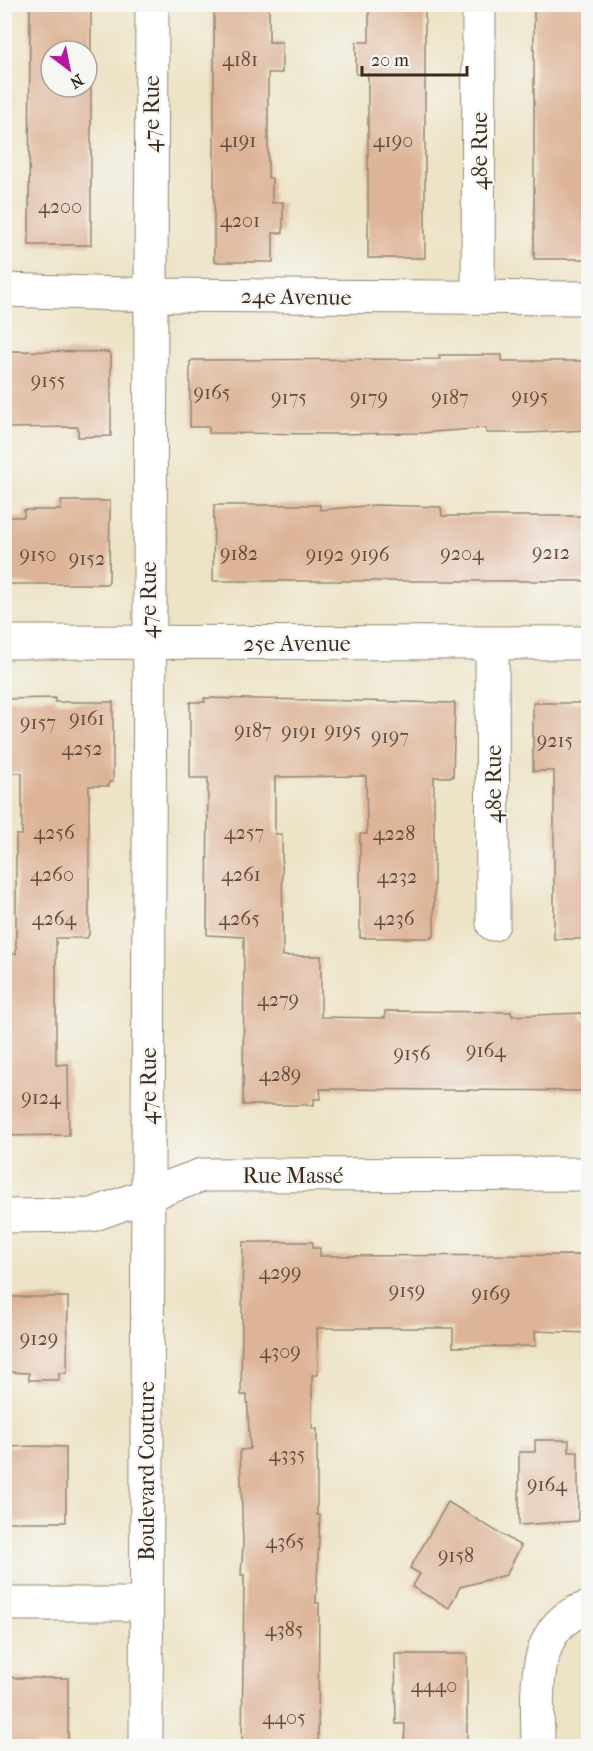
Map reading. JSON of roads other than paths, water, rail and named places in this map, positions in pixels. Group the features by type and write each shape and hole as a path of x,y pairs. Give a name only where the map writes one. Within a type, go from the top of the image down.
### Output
{"street":[{"name":"47e Rue","path":"149,1195 148,643 152,4"},
{"name":"48e Rue","path":"478,297 479,4"},
{"name":"24e Avenue","path":"4,290 150,294 588,298"},
{"name":"25e Avenue","path":"4,642 588,643"},
{"name":"48e Rue","path":"492,644 493,924"},
{"name":"Rue Massé","path":"4,1216 92,1215 202,1175 588,1174"},
{"name":"Boulevard Couture","path":"146,1746 149,1195"},
{"path":"4,1604 146,1604"},
{"path":"538,1746 538,1671 546,1644 560,1623 588,1608"}]}
